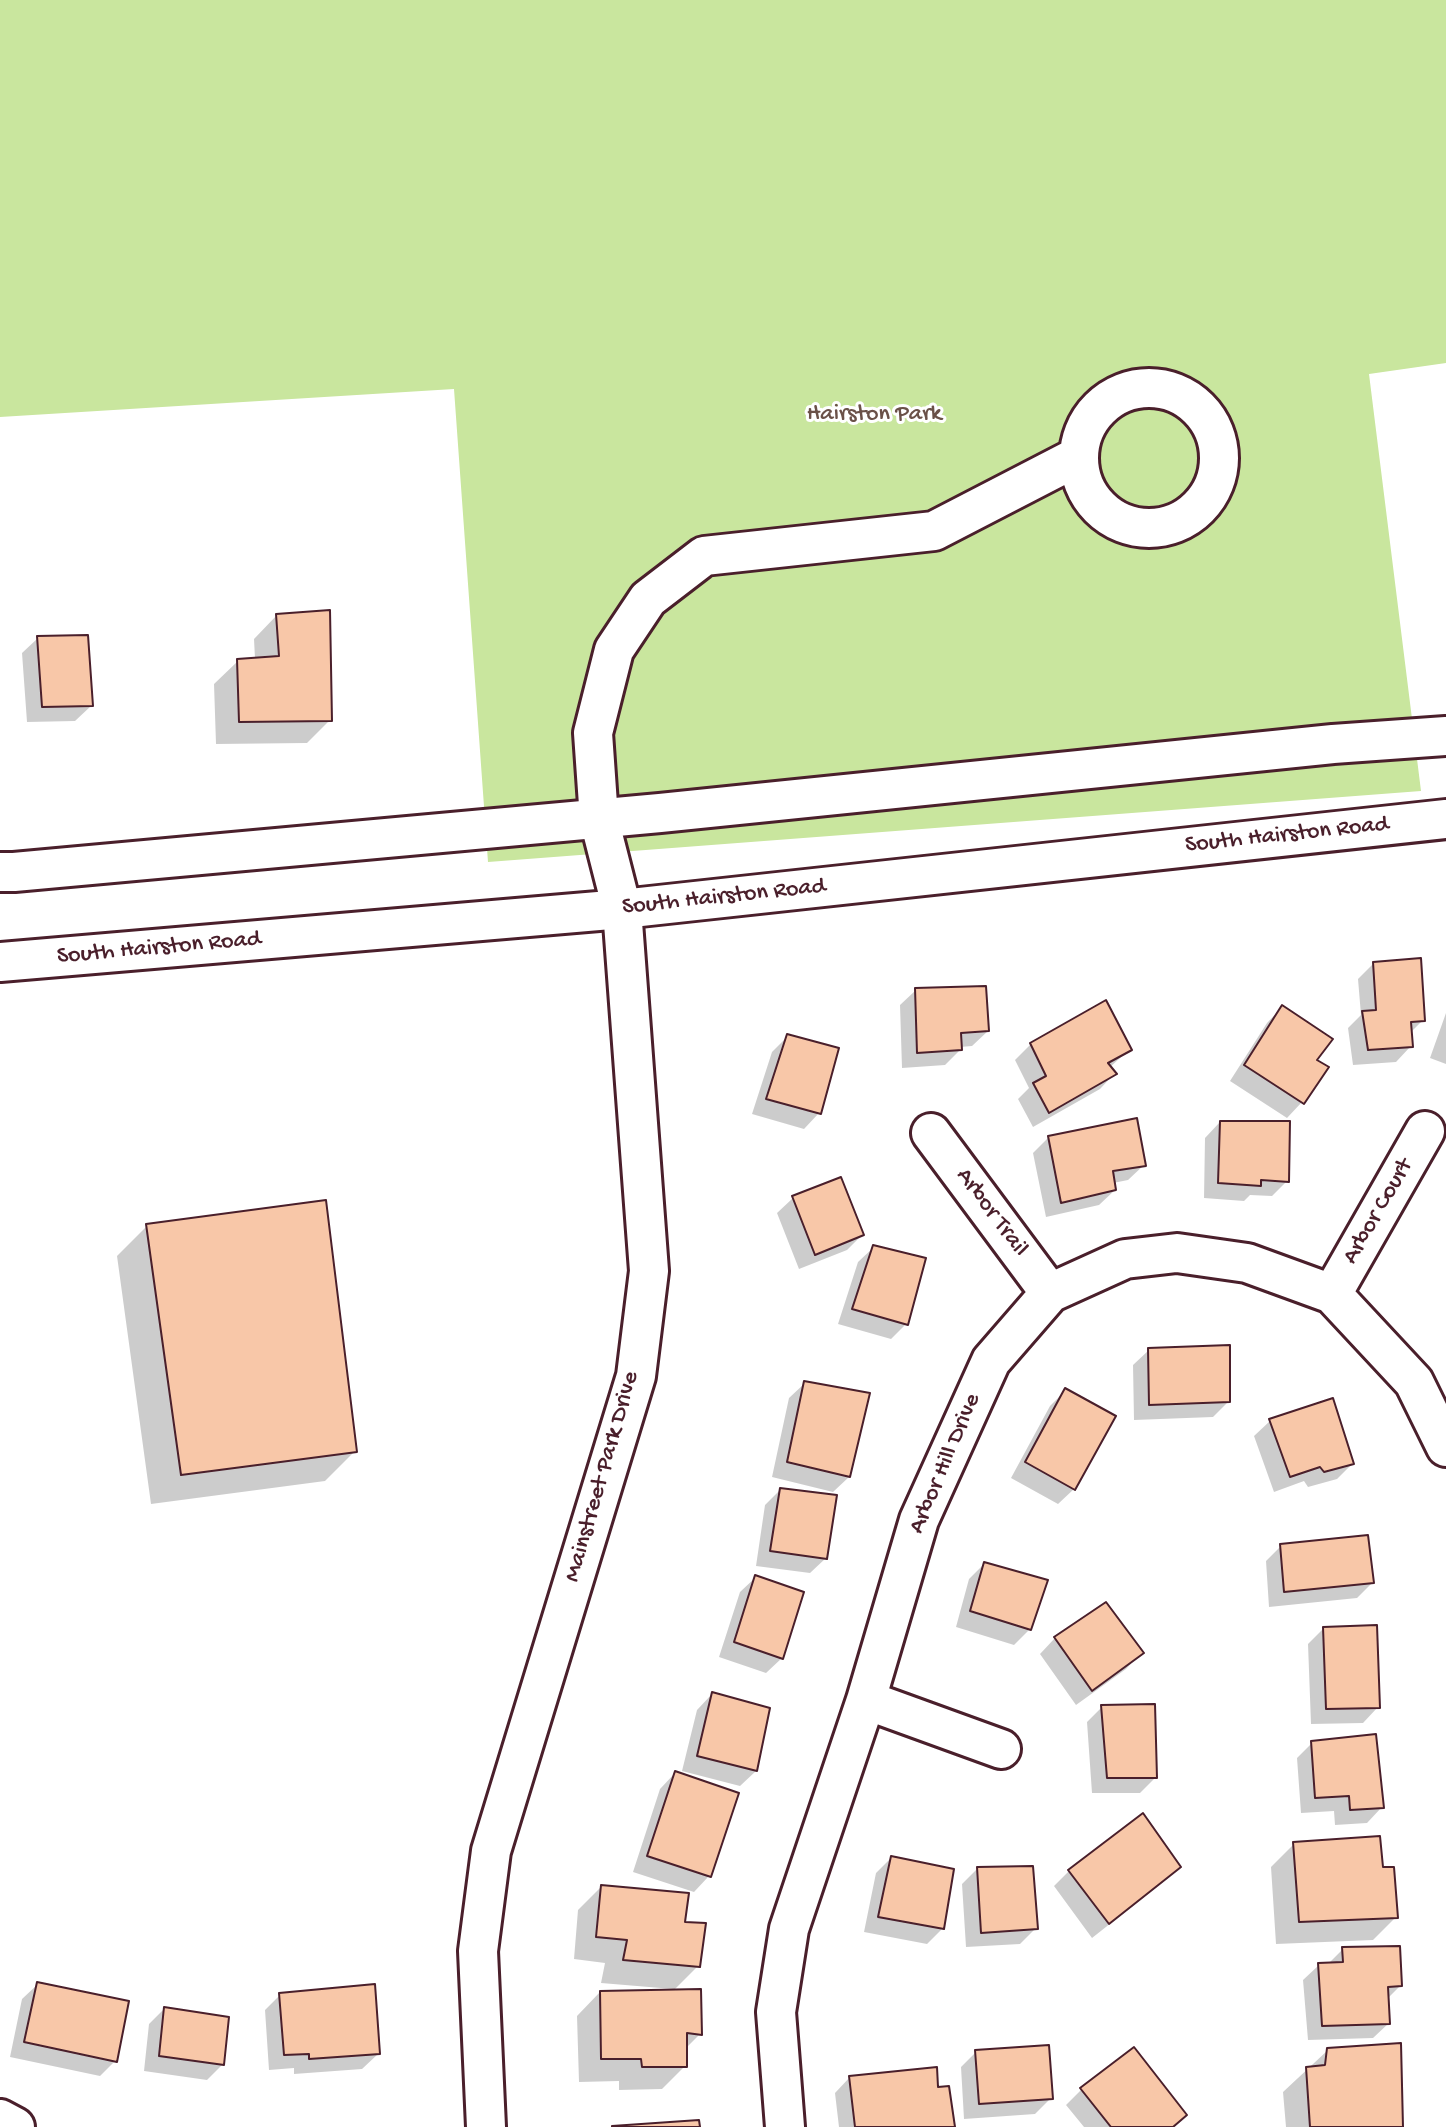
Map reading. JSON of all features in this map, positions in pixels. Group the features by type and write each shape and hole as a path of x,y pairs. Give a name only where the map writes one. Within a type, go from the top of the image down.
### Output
{"street":[{"name":"Mainstreet Park Drive","path":"486,2127 478,1951 491,1851 636,1376 649,1271 622,909 599,819 593,733 614,650 648,599 704,556 934,531 1079,456"},
{"path":"0,872 599,819 1333,744 1446,736"},
{"name":"South Hairston Road","path":"0,962 622,909 1446,819"},
{"name":"Arbor Court","path":"1332,1294 1425,1131"},
{"name":"Arbor Trail","path":"931,1133 1051,1293"},
{"name":"Arbor Hill Drive","path":"785,2127 776,2012 789,1929 866,1700 919,1520 991,1361 1051,1293 1125,1259 1177,1253 1247,1263 1332,1294 1414,1382 1446,1447"},
{"path":"866,1700 1001,1749"},
{"path":"0,2119 15,2127"}],"green space":[{"name":"Hairston Park","path":"0,0 1446,0 1446,363 1369,374 1421,791 488,862 454,389 0,417"}],"building":[{"path":"330,610 332,721 239,722 237,659 279,656 276,614"},
{"path":"88,635 93,706 42,707 37,636"},
{"path":"1421,958 1425,1021 1411,1022 1413,1047 1368,1050 1362,1011 1376,1010 1373,962"},
{"path":"986,986 989,1031 961,1033 962,1050 917,1053 915,988"},
{"path":"1106,1000 1132,1050 1108,1063 1117,1074 1049,1113 1033,1083 1046,1076 1030,1043"},
{"path":"1282,1005 1333,1039 1317,1060 1329,1067 1304,1104 1244,1065"},
{"path":"787,1034 839,1048 821,1114 766,1099"},
{"path":"1137,1118 1146,1166 1113,1171 1116,1190 1061,1203 1048,1136"},
{"path":"1220,1121 1290,1121 1289,1182 1261,1180 1261,1186 1218,1183"},
{"path":"841,1177 864,1235 815,1255 792,1196"},
{"path":"326,1200 357,1452 181,1475 146,1224"},
{"path":"873,1245 926,1258 908,1325 852,1309"},
{"path":"1230,1345 1230,1402 1149,1405 1148,1348"},
{"path":"804,1381 870,1393 850,1477 787,1462"},
{"path":"1065,1388 1116,1416 1075,1490 1025,1462"},
{"path":"1333,1398 1354,1464 1324,1472 1320,1467 1290,1477 1269,1419"},
{"path":"780,1488 837,1495 827,1559 770,1551"},
{"path":"1368,1535 1374,1583 1284,1592 1280,1544"},
{"path":"984,1562 1048,1580 1031,1630 970,1611"},
{"path":"755,1575 804,1592 783,1659 734,1642"},
{"path":"1106,1602 1144,1653 1092,1691 1054,1637"},
{"path":"1377,1625 1380,1708 1326,1709 1323,1627"},
{"path":"712,1692 770,1708 757,1771 697,1756"},
{"path":"1155,1704 1157,1778 1107,1778 1101,1705"},
{"path":"1376,1734 1384,1808 1350,1810 1349,1796 1315,1798 1311,1741"},
{"path":"675,1771 739,1793 711,1877 647,1856"},
{"path":"1143,1813 1181,1867 1109,1924 1068,1870"},
{"path":"1380,1836 1383,1867 1394,1867 1398,1918 1299,1922 1293,1842"},
{"path":"891,1856 954,1869 944,1929 878,1917"},
{"path":"1033,1866 1038,1929 981,1933 977,1867"},
{"path":"601,1885 689,1893 685,1922 706,1923 700,1967 623,1960 627,1940 596,1937"},
{"path":"1400,1946 1402,1986 1388,1987 1390,2024 1322,2026 1318,1963 1343,1962 1342,1947"},
{"path":"37,1982 129,2001 117,2062 24,2042"},
{"path":"375,1984 380,2054 309,2059 309,2054 284,2055 279,1993"},
{"path":"701,1989 702,2035 687,2033 687,2067 642,2067 641,2059 601,2059 600,1991"},
{"path":"164,2007 229,2017 224,2065 159,2056"},
{"path":"1401,2043 1403,2127 1310,2127 1306,2067 1325,2065 1327,2048"},
{"path":"1049,2045 1053,2099 979,2104 975,2050"},
{"path":"1134,2047 1187,2115 1173,2127 1111,2127 1080,2088"},
{"path":"937,2067 938,2087 949,2086 955,2127 855,2127 849,2076"},
{"path":"699,2120 700,2127 612,2127 612,2126"}]}
